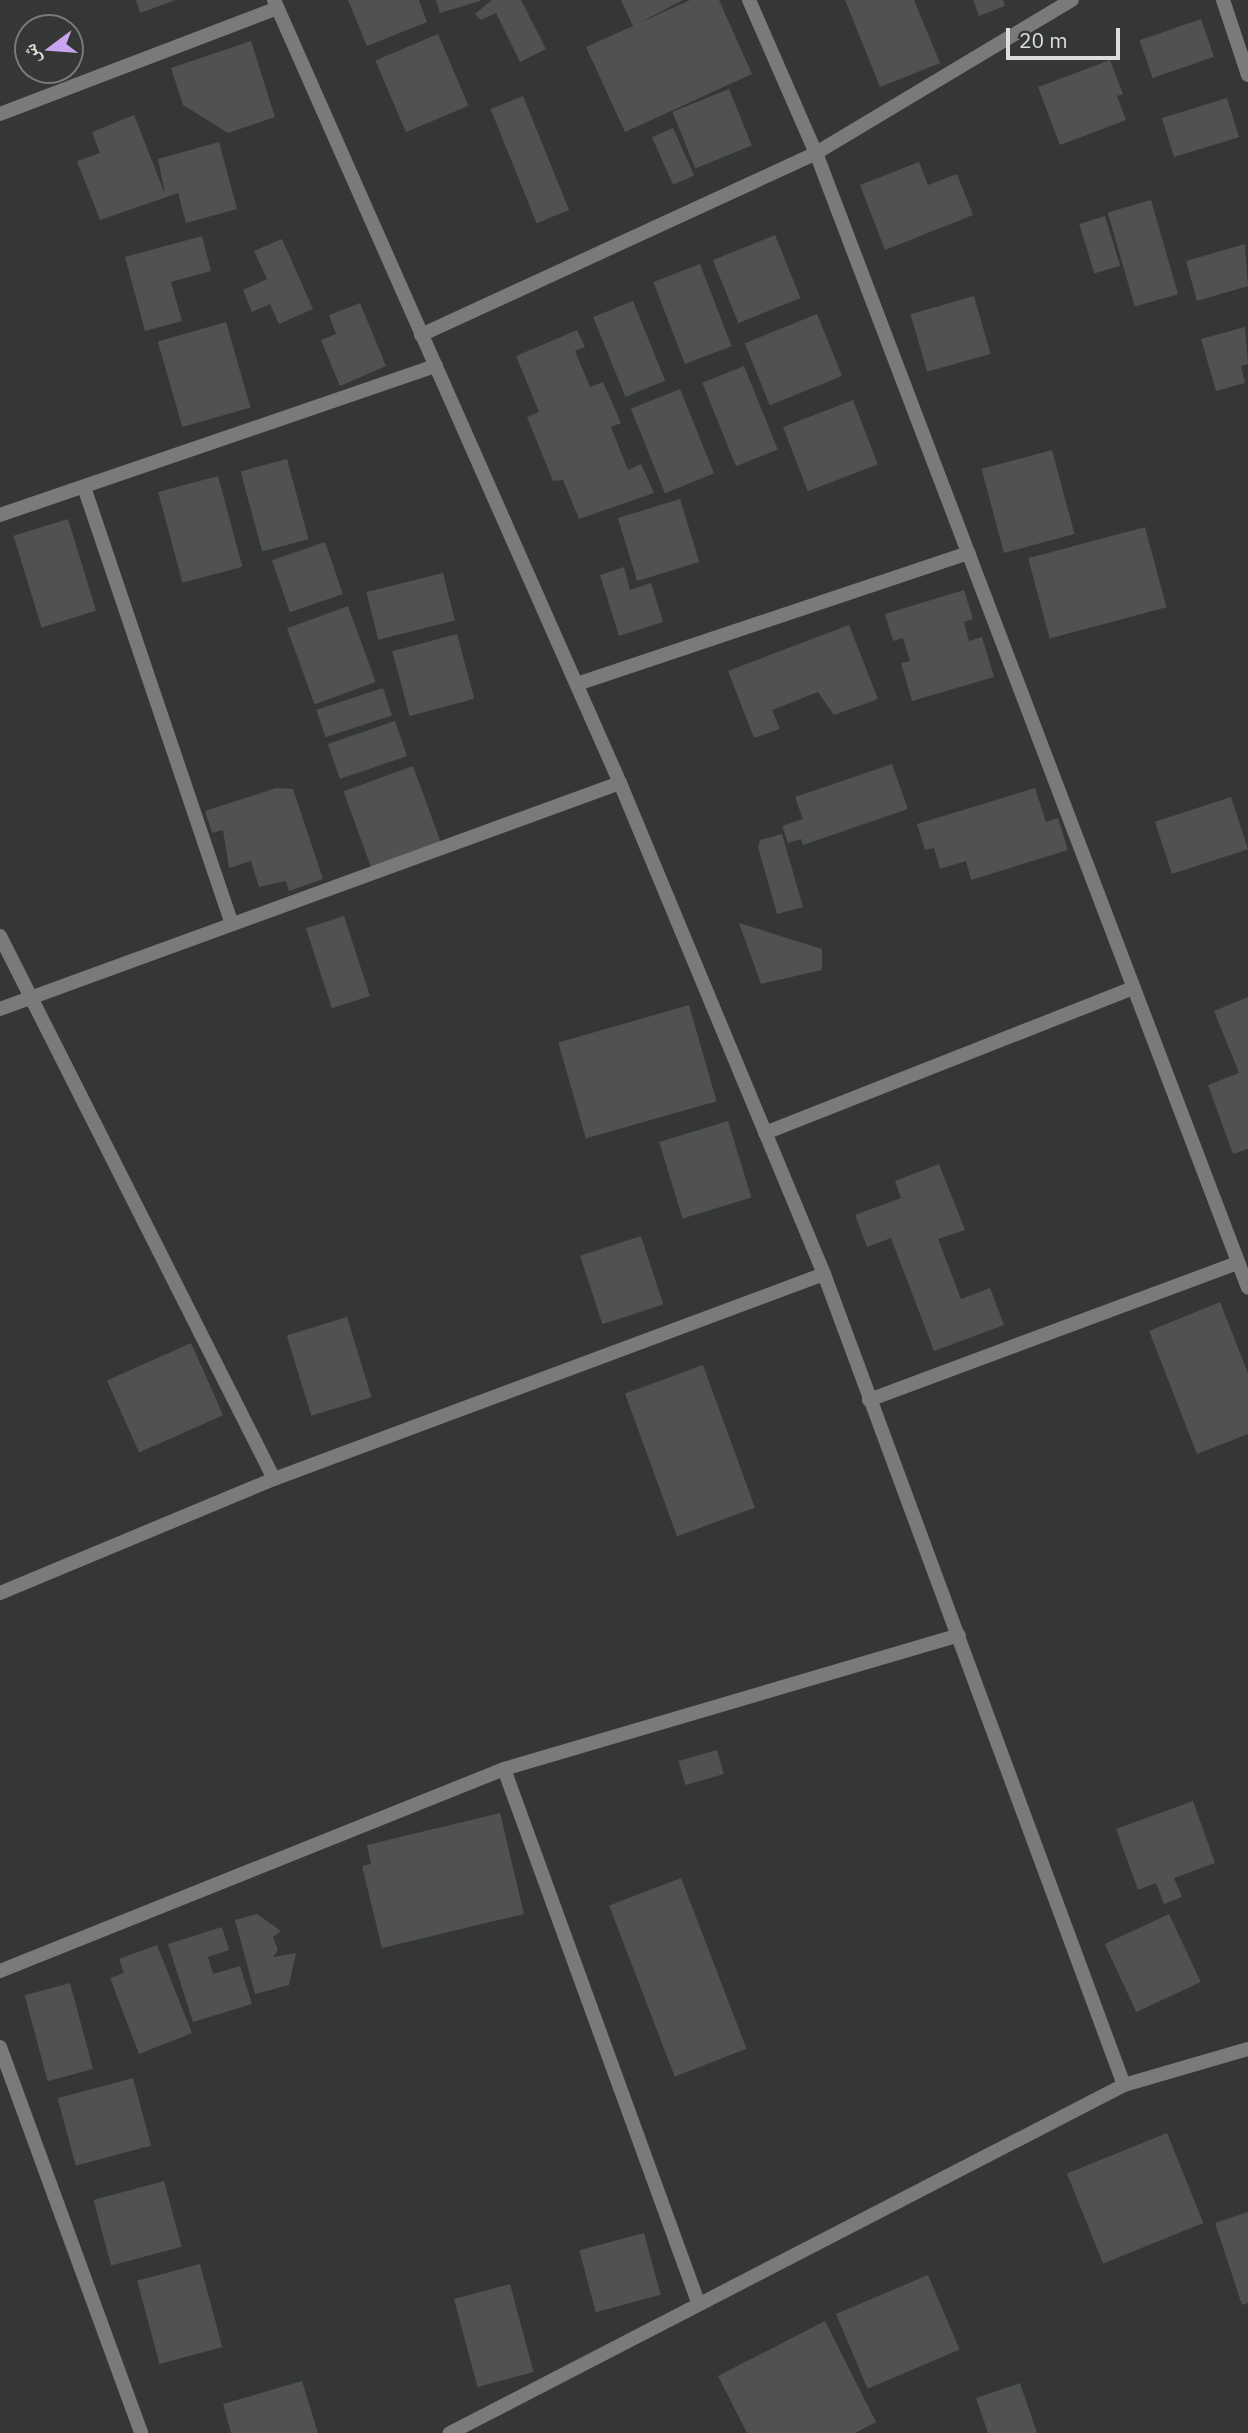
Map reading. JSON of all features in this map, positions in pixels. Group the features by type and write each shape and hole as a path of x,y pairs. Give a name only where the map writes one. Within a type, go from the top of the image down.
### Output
{"street":[{"path":"749,0 816,153 1248,1288"},
{"path":"421,335 816,153 1072,0"},
{"path":"1223,0 1248,75"},
{"path":"0,114 276,4 620,783 824,1274 1124,2085"},
{"path":"0,515 436,366"},
{"path":"83,487 232,924"},
{"path":"577,684 968,553"},
{"path":"0,1009 620,783"},
{"path":"0,936 274,1479"},
{"path":"765,1133 1134,988"},
{"path":"869,1400 1238,1263"},
{"path":"0,1593 274,1479 824,1274"},
{"path":"0,1971 504,1769 959,1634"},
{"path":"504,1769 698,2302"},
{"path":"0,2047 141,2433"},
{"path":"450,2433 698,2302 1124,2085 1248,2049"}],"building":[{"path":"136,0 176,0 140,13"},
{"path":"348,0 419,0 427,22 367,46"},
{"path":"436,0 480,0 480,1 440,13"},
{"path":"492,0 521,0 546,49 520,62 496,13 481,20 475,14"},
{"path":"621,0 683,0 639,23 690,0 719,0 752,74 625,132 586,47 633,26"},
{"path":"845,0 914,0 940,63 880,87"},
{"path":"973,0 1003,0 1005,6 979,16"},
{"path":"1201,19 1214,57 1153,78 1140,40"},
{"path":"438,34 468,106 406,132 375,61"},
{"path":"251,41 275,117 228,133 183,105 171,68"},
{"path":"1110,60 1123,94 1117,96 1126,120 1060,145 1038,87"},
{"path":"729,89 752,146 695,168 672,112"},
{"path":"523,96 569,210 537,223 491,109"},
{"path":"1227,98 1239,137 1174,157 1162,118"},
{"path":"134,115 165,194 158,159 219,142 237,209 186,223 178,193 100,220 77,161 100,153 92,132"},
{"path":"673,128 694,176 673,185 652,137"},
{"path":"919,162 928,185 957,174 973,215 885,250 860,185"},
{"path":"1151,200 1178,294 1135,307 1108,212"},
{"path":"1105,216 1120,266 1094,274 1079,224"},
{"path":"775,235 800,298 738,323 713,260"},
{"path":"202,236 211,271 171,282 182,321 145,331 125,257"},
{"path":"282,239 313,309 279,324 270,304 252,312 243,290 267,279 254,251"},
{"path":"1245,244 1248,286 1197,301 1186,261"},
{"path":"700,264 732,346 685,364 653,282"},
{"path":"974,296 991,354 927,372 911,314"},
{"path":"633,301 665,381 625,397 593,317"},
{"path":"360,303 386,366 340,386 321,340 336,334 329,315"},
{"path":"817,314 842,376 770,405 745,343"},
{"path":"226,322 251,408 182,427 158,342"},
{"path":"1245,327 1248,364 1241,366 1245,383 1216,391 1201,339"},
{"path":"577,330 585,347 575,351 590,387 603,382 621,423 611,427 628,470 641,464 654,493 579,519 563,480 553,481 527,417 539,412 516,356"},
{"path":"744,366 778,449 736,466 702,383"},
{"path":"680,389 714,473 665,493 631,409"},
{"path":"853,400 878,464 808,491 783,427"},
{"path":"1052,450 1075,534 1004,553 981,469"},
{"path":"287,459 308,539 262,552 241,471"},
{"path":"218,476 242,567 182,583 158,492"},
{"path":"680,499 699,562 637,581 618,518"},
{"path":"68,519 96,611 42,627 13,536"},
{"path":"1145,527 1166,607 1050,638 1028,558"},
{"path":"325,542 343,594 290,612 272,560"},
{"path":"624,567 630,590 651,583 663,622 619,636 600,575"},
{"path":"443,573 455,621 378,640 366,592"},
{"path":"964,590 973,619 964,622 969,641 982,637 994,677 912,701 901,663 910,661 903,638 893,641 885,614"},
{"path":"348,606 376,682 315,704 287,628"},
{"path":"849,625 878,699 834,715 818,692 772,710 780,729 754,738 728,671"},
{"path":"457,634 474,699 410,716 392,651"},
{"path":"383,688 392,716 325,737 316,710"},
{"path":"395,721 407,756 340,779 328,744"},
{"path":"892,764 908,809 803,845 801,839 788,843 782,826 803,819 795,797"},
{"path":"413,766 440,841 371,866 343,791"},
{"path":"276,788 293,789 323,879 289,891 286,881 259,887 251,861 229,868 223,830 212,833 205,811"},
{"path":"1035,788 1046,822 1058,818 1068,850 971,880 966,861 940,869 934,848 925,850 917,824"},
{"path":"1231,797 1248,849 1172,874 1155,822"},
{"path":"782,834 803,907 777,914 758,847 760,840"},
{"path":"344,916 370,996 332,1008 306,928"},
{"path":"739,923 822,949 822,970 761,984"},
{"path":"1248,997 1248,1149 1233,1154 1208,1085 1239,1073 1214,1011"},
{"path":"689,1005 717,1101 586,1139 558,1042"},
{"path":"728,1121 751,1198 683,1219 659,1142"},
{"path":"939,1164 965,1230 938,1239 961,1299 990,1288 1004,1325 934,1351 891,1238 867,1247 855,1215 901,1198 895,1181"},
{"path":"641,1236 663,1304 602,1324 580,1256"},
{"path":"1220,1302 1248,1373 1248,1434 1197,1454 1149,1331"},
{"path":"347,1317 372,1397 311,1416 287,1335"},
{"path":"191,1343 223,1415 139,1453 107,1380"},
{"path":"703,1365 755,1508 677,1536 625,1393"},
{"path":"717,1750 724,1774 685,1785 679,1761"},
{"path":"1193,1801 1215,1863 1174,1878 1182,1897 1164,1904 1156,1883 1138,1890 1116,1829"},
{"path":"500,1813 524,1914 382,1948 362,1866 371,1864 367,1845"},
{"path":"681,1878 747,2049 675,2076 609,1906"},
{"path":"257,1914 281,1931 273,1937 278,1950 273,1957 296,1953 289,1985 255,1994 235,1920"},
{"path":"1169,1914 1201,1982 1136,2012 1105,1944"},
{"path":"222,1927 229,1950 208,1957 213,1974 240,1966 252,2004 193,2022 168,1944"},
{"path":"157,1945 192,2033 139,2054 110,1978 124,1973 119,1959"},
{"path":"70,1983 93,2069 48,2081 25,1995"},
{"path":"133,2078 151,2146 76,2166 58,2098"},
{"path":"1167,2133 1203,2223 1103,2263 1067,2173"},
{"path":"164,2181 182,2247 111,2266 93,2200"},
{"path":"1248,2212 1248,2303 1242,2305 1215,2223"},
{"path":"644,2233 661,2295 596,2312 579,2250"},
{"path":"200,2264 222,2347 159,2364 137,2281"},
{"path":"928,2275 960,2350 868,2389 836,2314"},
{"path":"510,2284 534,2372 478,2387 454,2299"},
{"path":"825,2321 876,2422 855,2433 747,2433 718,2376"},
{"path":"302,2381 318,2433 231,2433 223,2404"},
{"path":"1020,2383 1037,2433 988,2433 976,2398"}]}
